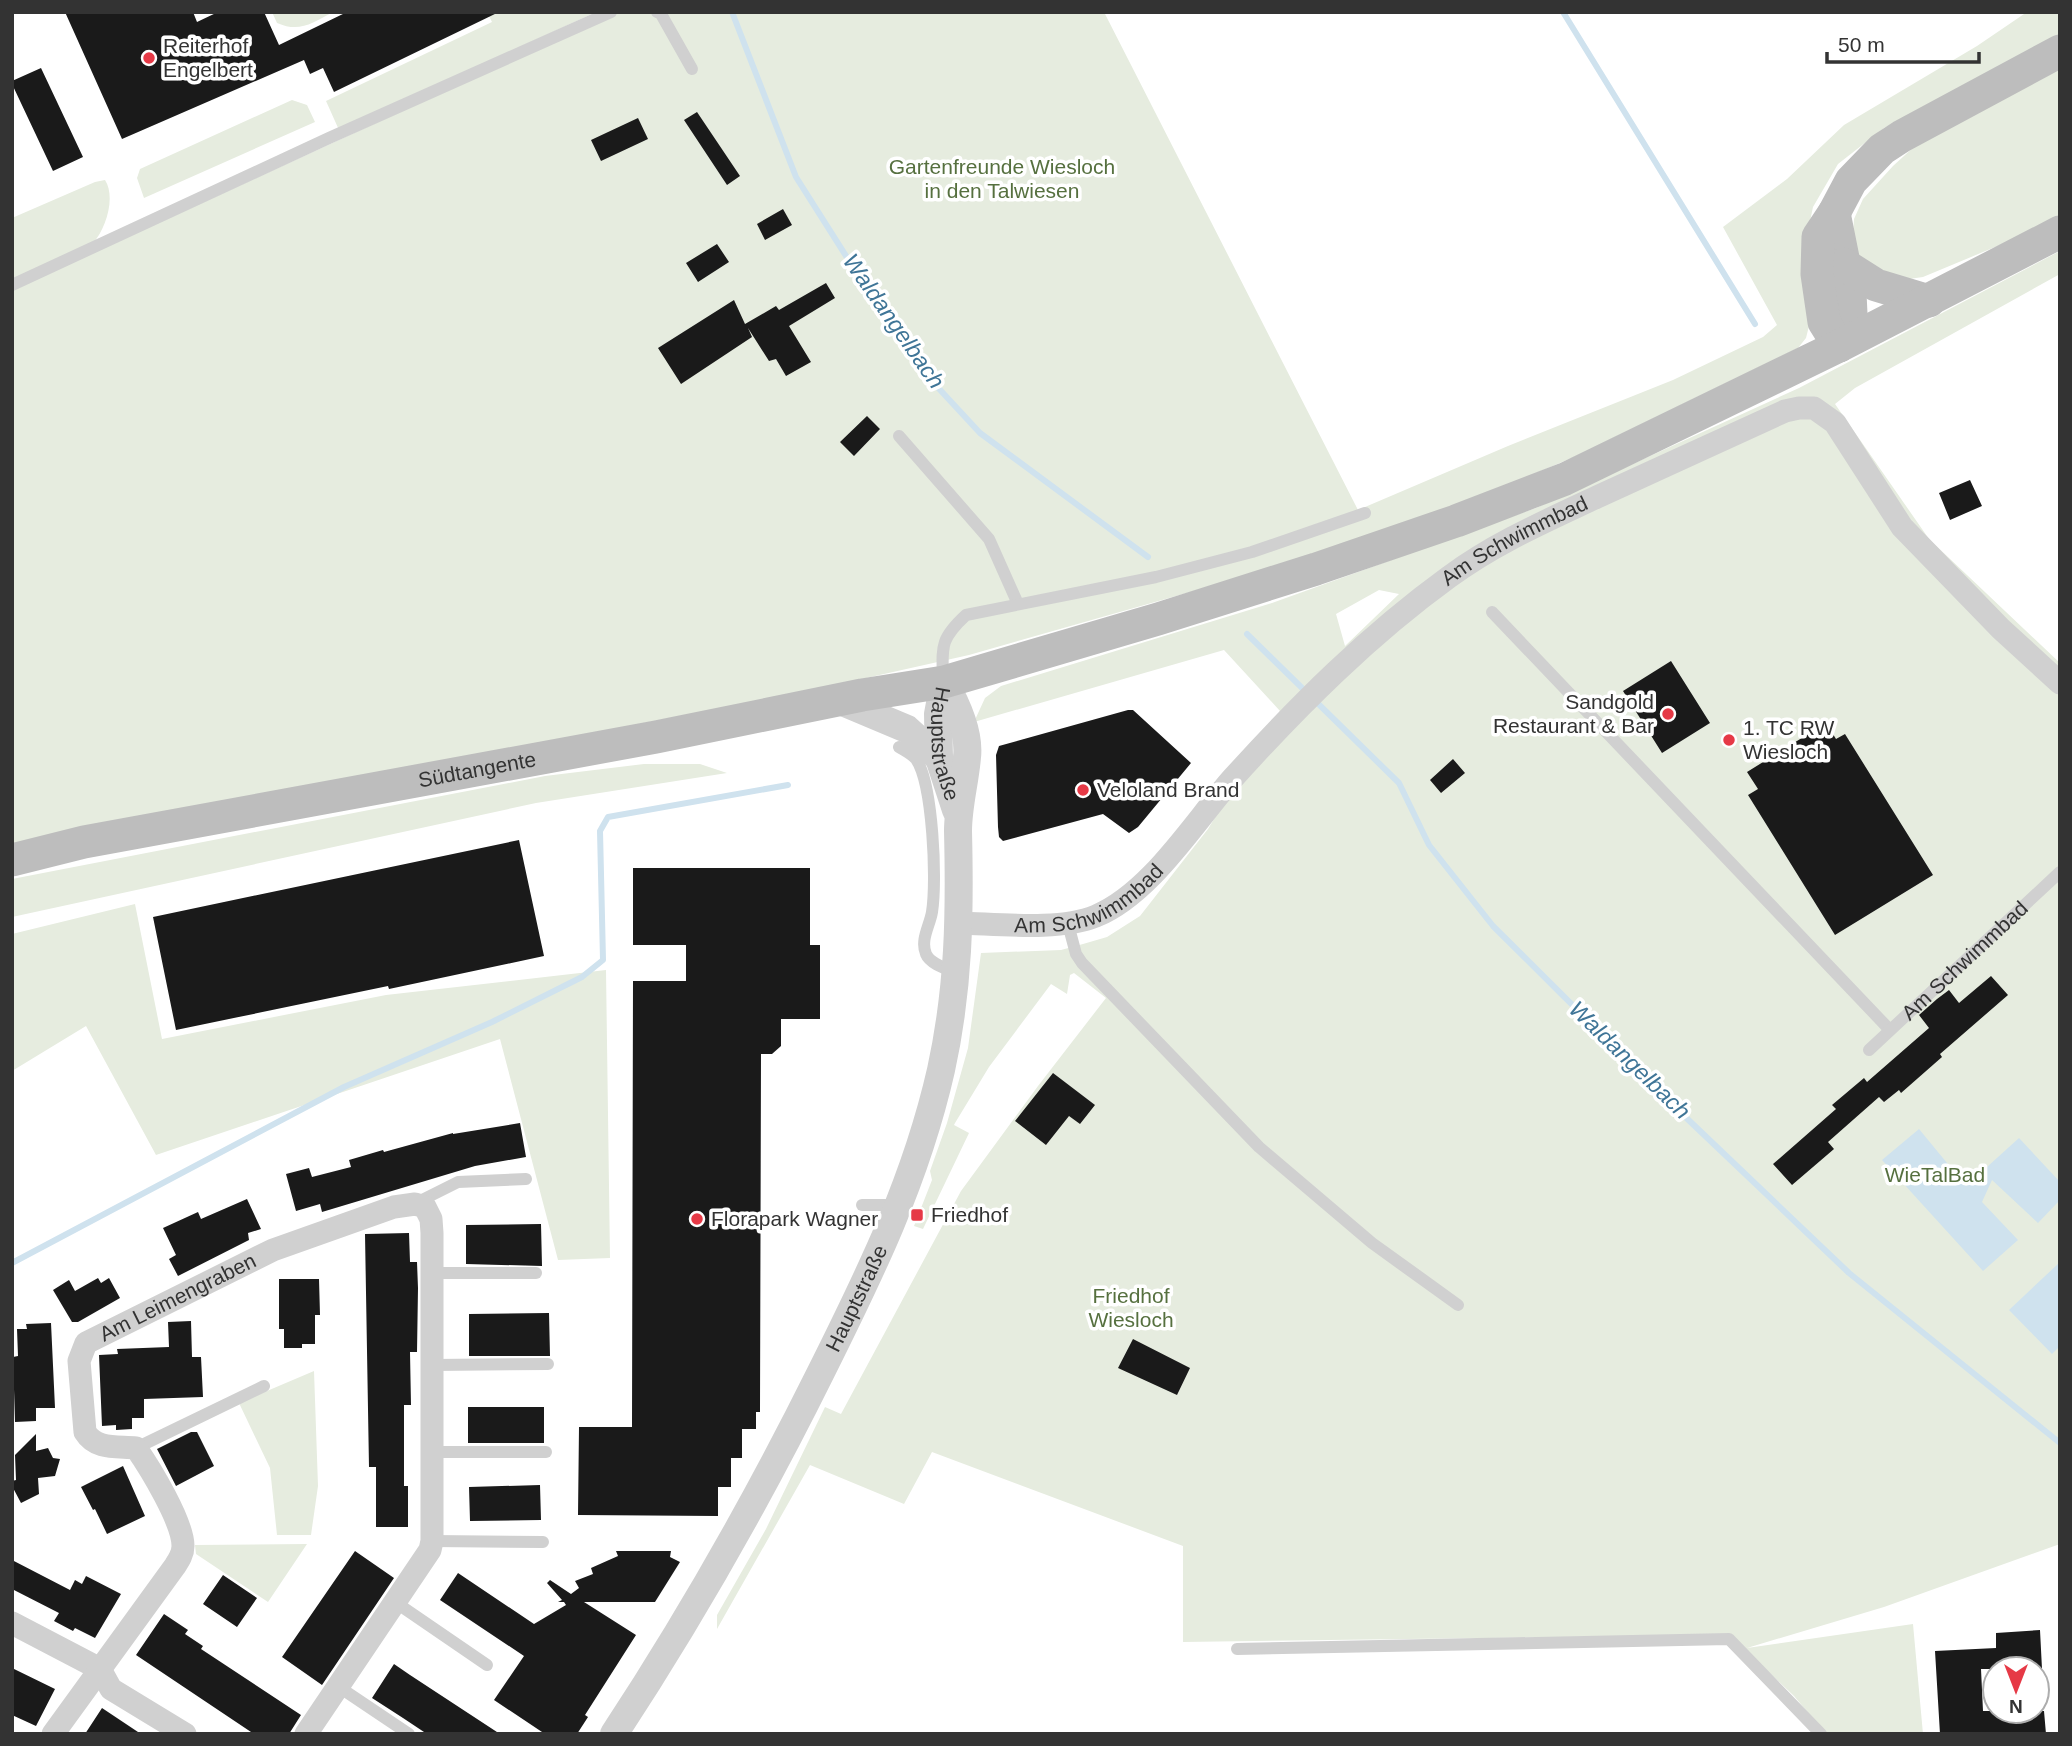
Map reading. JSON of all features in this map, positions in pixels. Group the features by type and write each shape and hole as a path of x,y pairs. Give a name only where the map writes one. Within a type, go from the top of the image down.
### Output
{"main road":[{"path":"1839,346 1824,322 1817,274 1818,237 1852,181 1882,149 2060,51"},
{"path":"1834,213 1850,293 1851,314 1848,329 1839,346"},
{"name":"Südtangente","path":"12,860 84,842 943,682 1261,587 1468,516 1606,461 1929,301 2060,232"},
{"path":"1843,264 1877,285 1929,301"}],"street":[{"name":"Am Schwimmbad","path":"960,923 1068,924 1096,915 1123,900 1143,882 1190,831 1232,779 1324,682 1394,618 1488,549 1785,411 1814,408 1835,423 1902,527 2001,629 2060,683"},
{"name":"Hauptstraße","path":"943,682 938,714 939,758 958,818"},
{"name":"Hauptstraße","path":"614,1734 682,1628 780,1456 866,1282 900,1206 923,1139 941,1069 957,974 960,923 958,818 968,754 959,709 943,682"},
{"path":"838,700 907,729 939,758"},
{"path":"306,1734 430,1550 432,1541 433,1273 430,1219 425,1207 415,1203"},
{"name":"Am Leimengraben","path":"136,1448 99,1445 90,1441 85,1432 79,1361 86,1343 273,1250 394,1207 415,1203"},
{"path":"53,1734 175,1566 183,1549 177,1524 148,1465 136,1448"},
{"path":"12,1623 100,1668 111,1689 185,1734"}],"lane":[{"path":"12,285 611,12"},
{"path":"657,12 661,14 692,69"},
{"path":"899,436 989,539 1017,604"},
{"path":"943,682 942,647 951,629 966,615 1168,574 1252,552 1365,513"},
{"path":"1492,612 1889,1029"},
{"path":"899,747 915,757 924,777 928,797 934,883 932,913 924,942 925,953 930,960 957,974"},
{"name":"Am Schwimmbad","path":"1869,1050 2060,872"},
{"path":"1068,924 1076,954 1082,963 1259,1147 1372,1243 1458,1305"},
{"name":"Am Leimengraben","path":"415,1203 458,1182 526,1178"},
{"path":"862,1205 900,1206"},
{"path":"433,1273 536,1273"},
{"path":"433,1365 548,1364"},
{"path":"136,1448 264,1386"},
{"path":"432,1452 546,1452"},
{"path":"432,1541 543,1542"},
{"path":"395,1602 487,1665"},
{"path":"1237,1649 1729,1640 1821,1734"},
{"path":"339,1687 409,1734"}],"green space":[{"path":"272,12 333,12 306,25 292,27 277,23"},
{"path":"487,12 596,12 339,130 326,101 492,22"},
{"name":"Gartenfreunde Wiesloch in den Talwiesen","path":"618,12 1104,12 1358,510 1673,380 1763,337 1777,325 1723,227 1787,179 1844,125 1977,46 2027,12 2060,12 2060,36 1884,128 1838,164 1813,207 1805,245 1810,322 1806,338 1798,348 1574,457 1474,499 1243,577 969,655 808,691 12,846 12,290"},
{"path":"2060,68 2060,220 1923,277 1894,277 1860,257 1854,248 1854,219 1863,199 1893,166 1928,134"},
{"path":"292,100 307,105 315,122 144,198 137,178 140,169"},
{"path":"105,180 110,195 108,213 102,230 93,243 12,280 12,218"},
{"path":"2060,251 2060,274 1855,388 1835,404 1929,539 2060,663 2060,1544 1884,1607 1747,1648 1913,1624 1923,1734 1826,1734 1794,1696 1757,1661 1716,1635 1183,1642 1183,1546 932,1452 904,1504 810,1465 717,1629 717,1615 766,1529 825,1407 841,1414 961,1191 1106,998 1074,973 1070,975 1067,994 1051,984 989,1067 955,1123 954,1125 969,1133 923,1229 914,1226 932,1180 930,1171 968,1048 981,953 1061,950 1107,937 1140,916 1208,829 1280,711 1224,650 974,722 985,698 1001,686 1272,603 1536,508 1799,388","holes":["1379,590 1399,594 1345,646 1336,614"]},
{"path":"644,764 700,764 727,773 536,803 12,917 12,879 545,776"},
{"path":"135,904 162,1039 386,995 606,970 610,1258 558,1260 500,1039 156,1155 86,1026 12,1071 12,934"},
{"path":"314,1371 318,1486 311,1535 277,1535 270,1468 239,1403"},
{"path":"307,1544 268,1602 196,1554 195,1545"}],"water":[{"path":"1919,1129 1966,1186 2019,1138 2060,1182 2060,1200 2038,1223 1992,1180 1982,1202 2018,1240 1983,1271 1882,1160"},
{"path":"2060,1262 2060,1346 2052,1354 2009,1310"}],"building":[{"path":"65,12 193,12 197,22 218,12 264,12 279,45 347,12 499,12 334,92 323,68 310,74 304,60 122,139"},
{"path":"41,68 83,157 53,171 12,84 12,81"},
{"path":"697,112 740,176 727,185 684,120"},
{"path":"638,118 648,139 601,161 591,140"},
{"path":"783,209 792,225 765,240 757,224"},
{"path":"717,244 729,262 698,282 686,263"},
{"path":"826,283 835,298 789,326 811,362 786,376 776,359 769,361 748,328 752,337 681,384 658,348 734,300 745,324 776,306 779,310"},
{"path":"867,416 880,429 854,456 840,442"},
{"path":"1970,480 1982,506 1950,520 1939,493"},
{"path":"1671,661 1710,723 1662,753 1623,691"},
{"name":"Veloland Brand","path":"1133,710 1191,763 1138,827 1129,833 1103,814 1003,841 999,837 998,827 996,755 999,746"},
{"path":"1826,723 1836,739 1845,734 1933,875 1835,935 1748,795 1758,789 1747,772"},
{"path":"1453,759 1465,773 1441,793 1430,780"},
{"path":"519,840 544,956 176,1030 153,917"},
{"path":"633,868 810,868 810,945 820,945 820,1019 781,1019 781,1046 772,1054 761,1054 760,1412 756,1412 756,1429 742,1429 742,1458 731,1458 731,1487 718,1487 718,1516 578,1515 579,1427 632,1427 633,981 686,981 686,945 633,945"},
{"path":"1991,976 2008,995 1940,1054 1942,1057 1901,1093 1899,1090 1884,1102 1879,1097 1828,1142 1834,1149 1792,1185 1773,1164 1836,1109 1832,1105 1864,1078 1867,1082 1929,1028 1919,1015 1937,999 1949,990 1959,1003"},
{"path":"1053,1073 1095,1105 1080,1124 1069,1116 1046,1145 1015,1121"},
{"path":"520,1123 526,1157 475,1166 322,1212 320,1204 296,1211 286,1174 309,1168 312,1177 351,1167 349,1160 383,1150 384,1152 453,1133"},
{"path":"247,1199 261,1229 248,1233 249,1240 178,1276 169,1259 176,1255 163,1228 198,1212 201,1219"},
{"path":"541,1224 542,1266 466,1264 466,1225"},
{"path":"409,1233 410,1262 417,1262 418,1288 417,1352 410,1352 411,1405 404,1405 404,1486 408,1486 408,1527 376,1527 376,1467 369,1467 365,1234"},
{"path":"98,1278 101,1283 109,1278 120,1298 78,1322 72,1322 53,1290 69,1280 75,1291"},
{"path":"279,1279 319,1279 320,1315 315,1315 315,1344 302,1344 302,1348 284,1348 284,1329 279,1329"},
{"path":"549,1313 550,1356 469,1356 469,1314"},
{"path":"191,1321 192,1357 201,1357 203,1397 144,1399 144,1418 132,1418 132,1429 116,1430 116,1425 102,1426 99,1355 118,1354 117,1349 169,1347 168,1322"},
{"path":"51,1323 55,1408 36,1408 36,1421 15,1422 13,1357 18,1356 17,1329 27,1329 26,1324"},
{"path":"1133,1339 1190,1368 1177,1395 1118,1368"},
{"path":"468,1407 544,1407 544,1443 468,1443"},
{"path":"191,1432 197,1432 214,1466 176,1486 157,1449"},
{"path":"36,1434 36,1451 48,1448 53,1458 60,1459 55,1476 38,1478 39,1494 21,1503 12,1486 12,1481 16,1480 15,1455"},
{"path":"123,1466 145,1516 107,1534 81,1487"},
{"path":"540,1485 541,1520 470,1521 469,1487"},
{"path":"355,1551 394,1578 322,1685 282,1657"},
{"path":"616,1551 671,1551 670,1557 680,1562 655,1602 584,1602 636,1635 585,1715 588,1717 577,1734 545,1734 494,1700 524,1656 440,1600 458,1573 534,1624 566,1605 564,1602 558,1602 562,1600 547,1583 550,1580 571,1594 579,1588 575,1581 593,1574 591,1568 618,1556"},
{"path":"12,1560 70,1590 75,1580 82,1584 86,1576 121,1594 95,1638 54,1621 59,1613 12,1589"},
{"path":"223,1575 257,1598 237,1627 203,1604"},
{"path":"164,1614 188,1630 185,1634 203,1646 201,1649 301,1715 289,1734 254,1734 136,1655"},
{"path":"2040,1630 2041,1655 1981,1655 1981,1725 2045,1725 2046,1734 1940,1734 1935,1651 1996,1648 1996,1633"},
{"path":"394,1664 500,1734 427,1734 372,1698"},
{"path":"12,1668 55,1689 36,1726 12,1715"},
{"path":"102,1708 141,1734 85,1734"}],"waterway":[{"name":"Waldangelbach","path":"732,12 796,177 860,278 930,379 980,433 1148,557"},
{"path":"1563,12 1755,324"},
{"name":"Waldangelbach","path":"1247,634 1399,783 1429,845 1493,926 1678,1110 1849,1273 2060,1443"},
{"path":"12,1263 344,1087 492,1022 582,977 603,960 600,831 608,817 788,785"}],"place":[{"name":"Reiterhof Engelbert","path":"149,58"},
{"name":"Sandgold Restaurant & Bar","path":"1668,714"},
{"name":"1. TC RW Wiesloch","path":"1729,740"},
{"name":"Veloland Brand","path":"1083,790"},
{"name":"Friedhof","path":"917,1215"},
{"name":"Florapark Wagner","path":"697,1219"}],"park label":[{"name":"WieTalBad","path":"1935,1175"},
{"name":"Friedhof Wiesloch","path":"1131,1308"}]}
